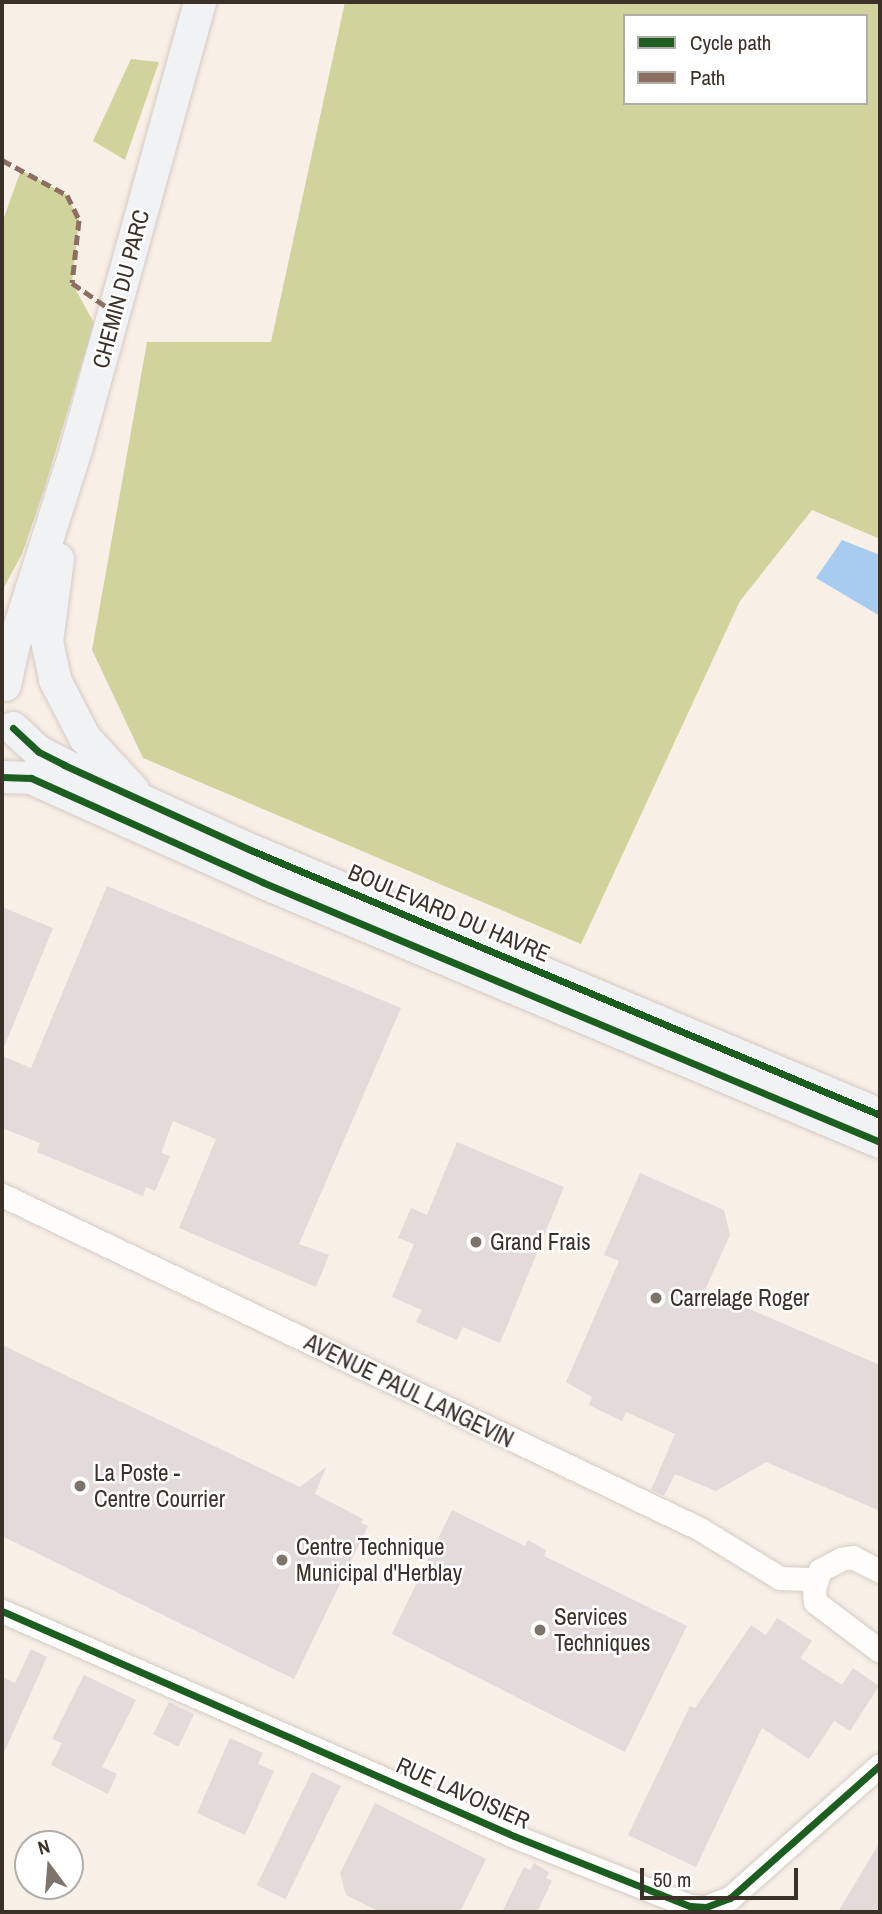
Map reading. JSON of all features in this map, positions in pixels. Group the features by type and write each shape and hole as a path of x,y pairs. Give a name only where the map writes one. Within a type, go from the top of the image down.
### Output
{"main road":[{"name":"CHEMIN DU PARC","path":"4,683 77,446 200,2"},
{"path":"77,446 48,620 48,655 67,708 85,738 143,802"},
{"name":"CHEMIN DU PARC","path":"2,612 37,575"},
{"path":"2,760 13,728 4,683"},
{"name":"BOULEVARD DU HAVRE","path":"13,728 39,752 143,802 880,1115"},
{"name":"BOULEVARD DU HAVRE","path":"2,777 32,778 262,882 880,1142"}],"street":[{"name":"AVENUE PAUL LANGEVIN","path":"2,1195 700,1530 780,1578 816,1578"},
{"path":"880,1571 853,1557 841,1559 820,1570 816,1578 815,1602 880,1651"},
{"name":"RUE LAVOISIER","path":"2,1611 514,1836 690,1906 706,1907 730,1898 880,1765"}],"green space":[{"path":"345,2 880,2 880,539 812,510 740,601 581,944 143,758 92,650 147,342 271,342"},
{"path":"131,59 159,62 125,160 93,141"},
{"path":"21,170 67,195 79,220 72,283 94,323 22,554 2,591 2,223"}],"water":[{"path":"842,540 880,555 880,616 816,578"}],"building":[{"path":"107,886 401,1008 299,1244 329,1255 316,1287 179,1228 216,1139 173,1121 161,1153 170,1156 155,1191 146,1187 143,1196 37,1152 40,1143 2,1128 2,1056 31,1068"},
{"path":"2,907 53,928 2,1052"},
{"path":"457,1142 564,1187 500,1343 463,1327 457,1340 416,1322 422,1310 392,1297 414,1244 398,1238 411,1208 427,1215"},
{"path":"640,1173 724,1210 730,1235 705,1290 880,1365 880,1511 766,1462 716,1491 675,1474 664,1496 651,1490 675,1434 626,1412 622,1421 589,1405 592,1397 566,1382 619,1261 604,1255"},
{"path":"2,1345 300,1487 326,1467 315,1494 363,1519 361,1523 368,1526 294,1679 2,1536"},
{"name":"Services Techniques","path":"452,1510 525,1546 528,1540 546,1550 544,1556 687,1626 625,1752 392,1634"},
{"path":"777,1618 812,1641 800,1658 842,1685 853,1668 879,1686 850,1731 834,1721 809,1759 762,1728 696,1867 628,1835 690,1706 695,1708 751,1625 766,1635"},
{"path":"31,1649 47,1657 2,1757 2,1677 15,1683"},
{"path":"84,1675 136,1700 102,1767 117,1774 108,1794 51,1765 62,1743 52,1739"},
{"path":"169,1702 194,1714 178,1747 153,1734"},
{"path":"230,1738 263,1753 258,1764 274,1771 245,1835 197,1813"},
{"path":"312,1772 341,1786 286,1899 257,1885"},
{"path":"375,1803 486,1859 460,1912 380,1912 346,1895 340,1873"},
{"path":"880,1842 880,1912 838,1912"},
{"path":"534,1863 549,1872 546,1878 552,1881 537,1912 502,1912 524,1867 530,1870"}],"marked path":[{"path":"2,160 67,195 79,220 72,283 114,312"}],"cycle path":[{"path":"13,728 39,752 64,765 253,851 880,1115"},
{"path":"2,777 31,778 262,882 880,1142"},
{"path":"2,1611 514,1836 690,1906 706,1907 730,1898 880,1765"}],"place":[{"name":"Grand Frais","path":"476,1242"},
{"name":"Carrelage Roger","path":"656,1298"},
{"name":"La Poste - Centre Courrier","path":"80,1486"},
{"name":"Centre Technique Municipal d'Herblay","path":"282,1560"},
{"name":"Services Techniques","path":"540,1630"}]}
